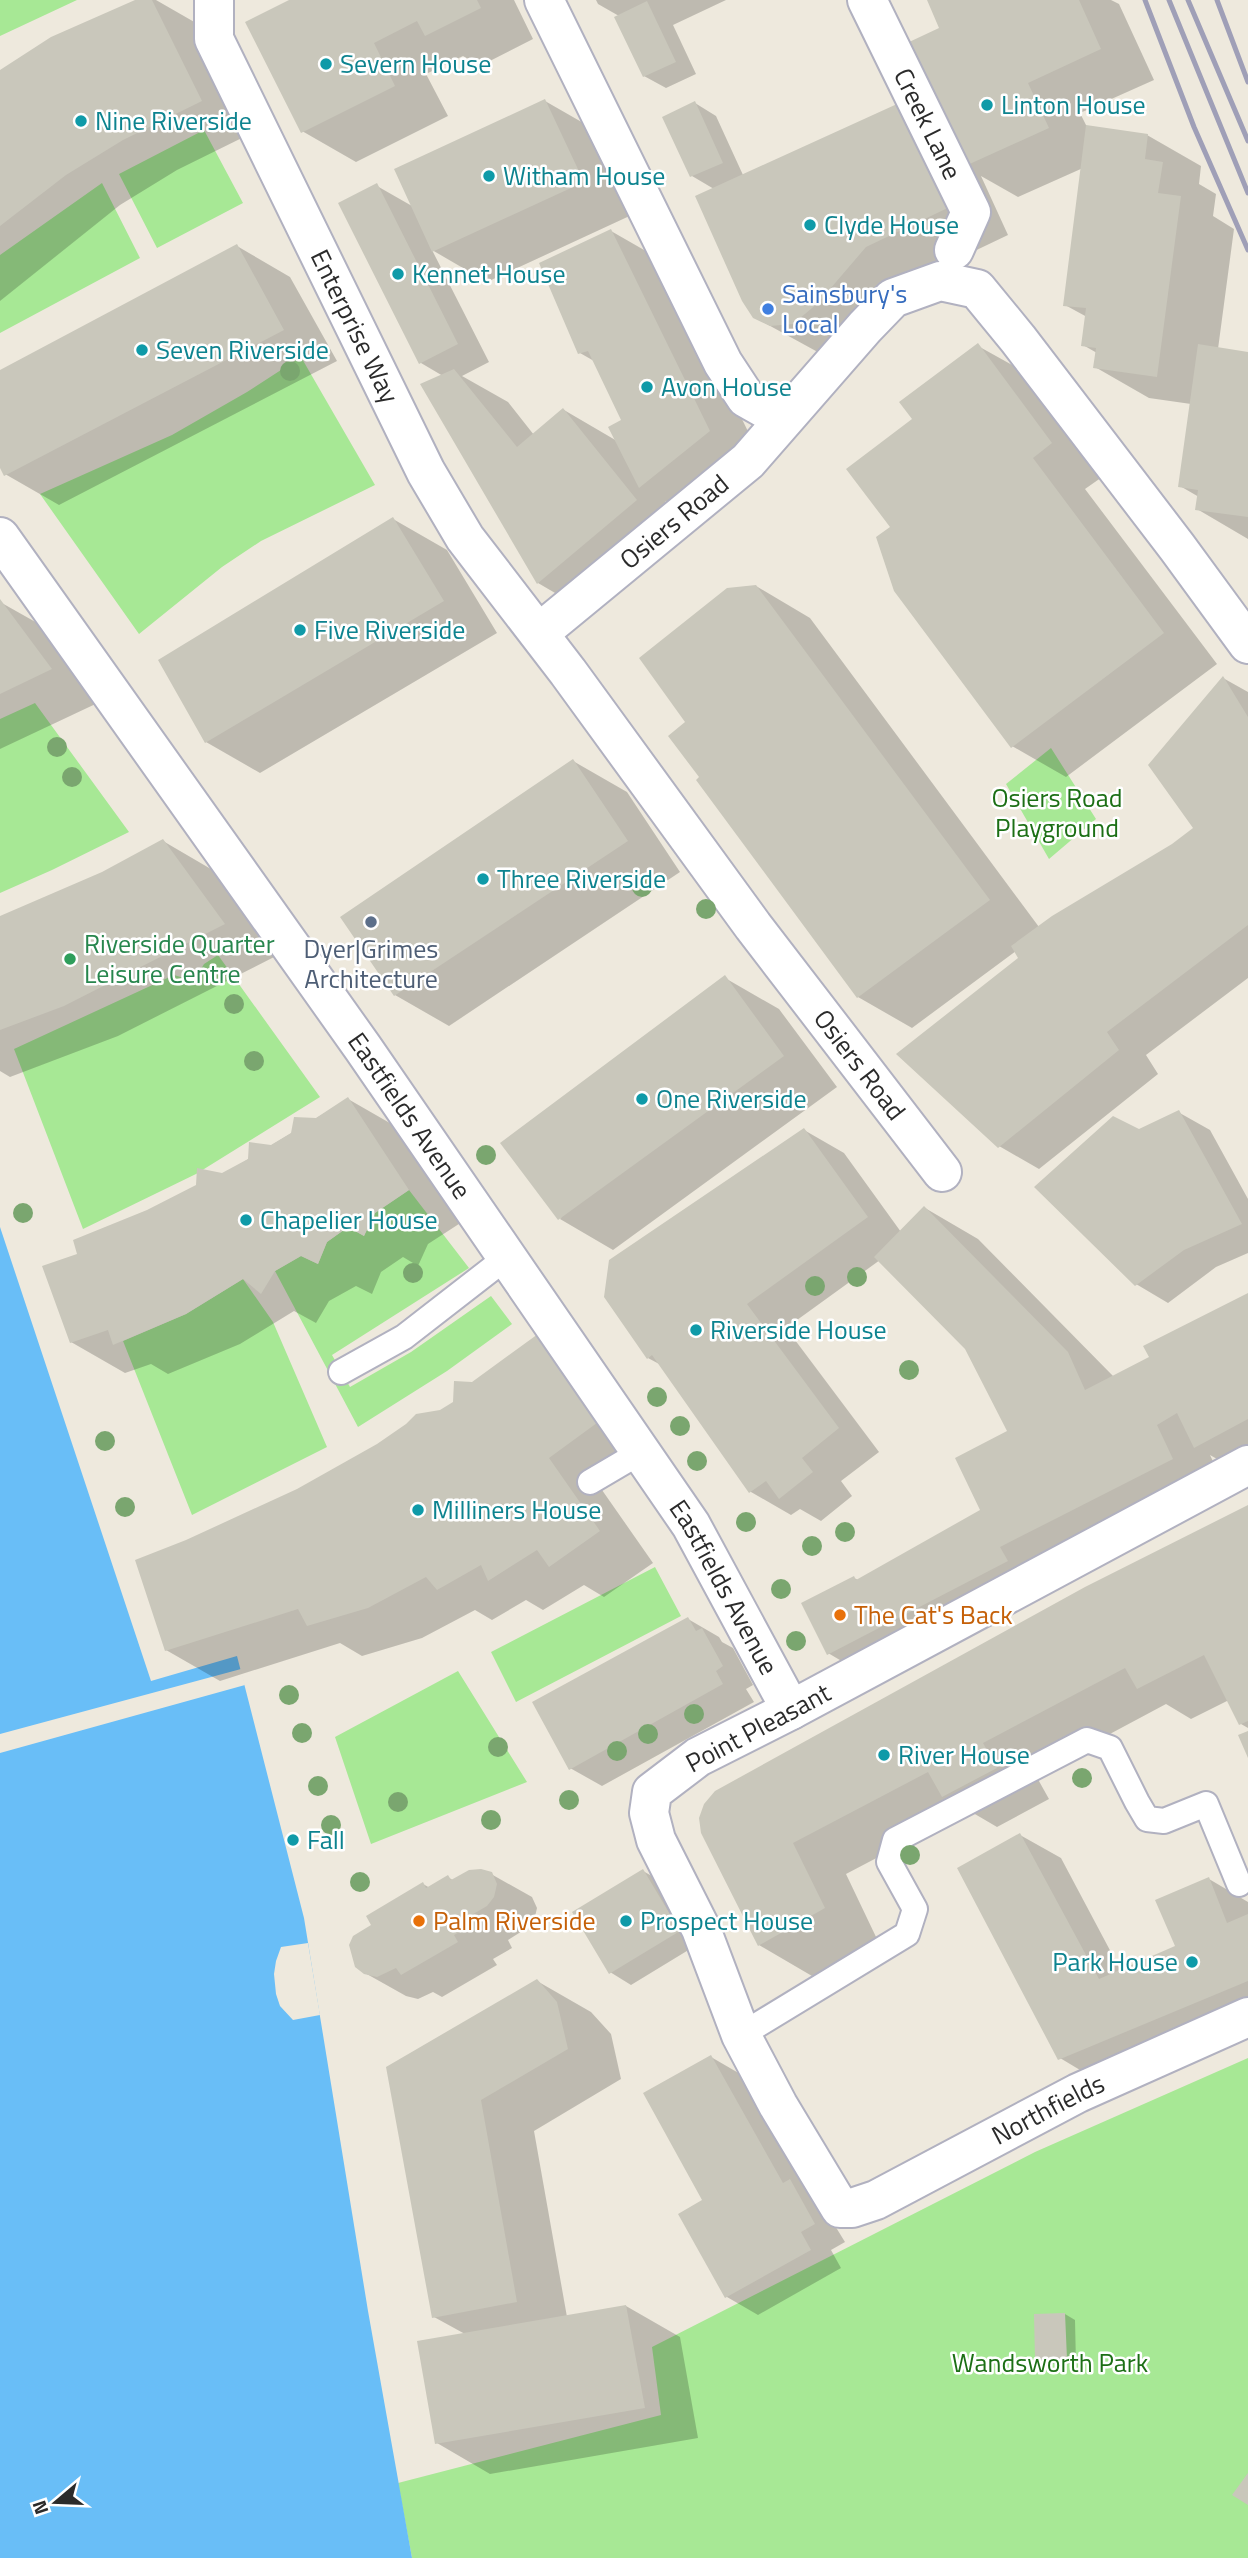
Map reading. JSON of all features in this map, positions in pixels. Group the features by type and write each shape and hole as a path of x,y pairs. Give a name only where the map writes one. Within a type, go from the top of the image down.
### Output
{"street":[{"name":"Enterprise Way","path":"214,0 214,39 426,472 465,538 539,633"},
{"path":"544,0 723,363 746,398 783,419"},
{"name":"Creek Lane","path":"867,0 971,212 954,250"},
{"name":"Osiers Road","path":"942,1172 753,926 539,633 748,461 893,298 940,281 977,289 1127,481 1248,644"},
{"name":"Eastfields Avenue","path":"0,537 256,897 691,1525 792,1710"},
{"name":"Point Pleasant","path":"852,2208 840,2208 778,2105 741,2035 725,1999 701,1929 656,1840 649,1813 652,1792 698,1756 792,1710 1248,1465"},
{"name":"Northfields","path":"852,2208 876,2200 1078,2093 1248,2017"}],"lane":[{"path":"341,1372 404,1337 507,1257"},
{"path":"590,1482 641,1452"},
{"path":"741,2035 907,1934 915,1909 889,1862 895,1840 1087,1740 1110,1748 1147,1819 1164,1821 1206,1804 1239,1884"}],"green space":[{"path":"0,0 77,0 0,36"},
{"path":"204,130 243,203 157,248 119,174"},
{"path":"102,183 140,258 0,333 0,255"},
{"path":"301,357 375,485 261,541 222,567 139,634 40,494 172,435"},
{"path":"35,703 129,832 0,893 0,719"},
{"name":"Osiers Road Playground","path":"1051,748 1096,819 1049,859 1006,784"},
{"path":"218,955 320,1097 196,1174 83,1229 14,1049 174,975 194,981 204,964"},
{"path":"409,1190 469,1268 332,1355 350,1387 411,1352 491,1296 512,1324 447,1371 358,1427 275,1271 301,1256 318,1264 327,1242 348,1227 364,1236 375,1213"},
{"path":"243,1279 273,1322 327,1447 192,1515 123,1341 186,1314"},
{"path":"655,1567 681,1616 516,1702 491,1652"},
{"path":"458,1671 527,1782 371,1844 335,1737"},
{"name":"Wandsworth Park","path":"1248,2058 1248,2558 412,2558 398,2483 661,2415 652,2347 1035,2152"}],"water":[{"path":"0,1227 151,1681 237,1656 304,1918 368,2311 412,2558 0,2558"}],"pier":[{"path":"241,1669 245,1685 0,1753 0,1734"},
{"path":"308,1943 320,2015 293,2020 280,2006 276,1994 276,1961 281,1947"}],"building":[{"name":"Nine Riverside","path":"135,0 152,0 202,101 123,140 66,175 0,226 0,70 51,37"},
{"name":"Severn House","path":"289,0 477,0 481,8 425,36 417,21 374,43 395,86 301,133 245,22"},
{"name":"Linton House","path":"927,0 1079,0 1101,49 1028,83 1049,128 963,167 907,43 939,28"},
{"path":"647,1 676,62 643,77 614,17"},
{"name":"Witham House","path":"545,99 584,182 432,252 394,169"},
{"name":"Clyde House","path":"908,99 956,204 866,247 818,303 793,324 770,326 753,318 742,301 695,196"},
{"path":"695,101 723,163 690,177 662,117"},
{"path":"1086,125 1148,134 1145,159 1163,162 1158,193 1181,196 1157,377 1093,368 1096,348 1081,346 1086,308 1063,306"},
{"name":"Kennet House","path":"377,183 458,344 419,364 338,203"},
{"name":"Avon House","path":"611,229 710,431 639,488 608,427 621,420 588,351 578,354 539,263"},
{"name":"Seven Riverside","path":"237,244 284,330 4,476 0,468 0,370"},
{"path":"978,343 1052,443 1033,458 1164,633 1011,748 894,591 876,537 890,527 846,469 912,419 899,402"},
{"path":"1198,344 1248,352 1248,517 1195,510 1198,490 1178,487"},
{"path":"454,369 517,447 563,408 637,500 537,584 420,384"},
{"name":"Five Riverside","path":"393,517 444,601 205,743 158,660"},
{"path":"756,585 990,900 857,998 696,780 699,777 668,736 685,722 639,658 727,588"},
{"path":"0,599 52,669 0,694"},
{"path":"1223,676 1248,717 1248,925 1107,1032 1119,1050 998,1148 896,1054 1018,958 1011,946 1052,916 1172,844 1193,828 1148,765"},
{"name":"Three Riverside","path":"573,759 628,841 394,996 340,917"},
{"path":"163,839 225,924 64,1006 0,1030 0,916 102,872"},
{"name":"One Riverside","path":"725,975 784,1056 558,1220 500,1143"},
{"name":"Chapelier House","path":"348,1097 409,1190 375,1213 364,1236 348,1227 327,1242 318,1264 301,1256 275,1271 261,1294 243,1279 186,1314 113,1345 108,1330 70,1343 42,1266 77,1254 73,1240 147,1210 196,1185 197,1168 222,1173 248,1159 249,1142 271,1145 291,1133 294,1117 316,1118"},
{"path":"1179,1110 1242,1224 1184,1250 1135,1286 1034,1187 1113,1116 1139,1129"},
{"name":"Riverside House","path":"804,1128 868,1217 747,1304 839,1428 802,1458 813,1472 779,1499 766,1481 749,1493 652,1355 647,1359 604,1297 609,1260"},
{"path":"924,1206 1068,1352 1085,1390 1149,1357 1143,1346 1248,1293 1248,1419 1194,1448 1177,1413 1157,1425 1173,1459 1000,1547 1008,1561 827,1655 801,1603 854,1576 856,1580 980,1510 955,1458 1007,1431 965,1349 874,1257"},
{"name":"Milliners House","path":"538,1334 601,1420 549,1458 600,1531 549,1567 537,1550 488,1581 481,1565 437,1590 426,1577 368,1608 307,1626 298,1609 165,1651 135,1560 186,1540 297,1489 377,1444 416,1414 440,1410 453,1402 454,1381 472,1382"},
{"name":"River House","path":"1248,1505 1248,1721 1239,1725 1204,1655 1137,1689 1125,1668 983,1743 997,1768 942,1797 928,1772 793,1843 825,1908 758,1946 701,1833 699,1818 704,1804 715,1791 1085,1587"},
{"path":"688,1617 696,1631 702,1628 723,1666 716,1671 723,1684 569,1770 532,1702"},
{"path":"1248,1731 1248,1758 1238,1735"},
{"name":"Park House","path":"1020,1833 1099,1979 1175,1946 1155,1900 1209,1877 1227,1923 1248,1914 1248,1981 1058,2060 957,1868"},
{"name":"Prospect House","path":"643,1869 680,1931 609,1974 572,1912"},
{"name":"Palm Riverside","path":"469,1870 492,1872 497,1884 494,1897 487,1906 468,1917 473,1925 454,1935 458,1942 401,1975 396,1968 377,1977 364,1974 355,1967 349,1945 353,1936 371,1925 366,1916 423,1882 426,1888 448,1875 451,1880"},
{"path":"537,1979 557,2002 568,2049 481,2100 517,2302 432,2318 386,2067"},
{"path":"711,2055 783,2183 790,2179 815,2224 801,2232 811,2250 725,2298 678,2214 702,2200 643,2093"},
{"path":"626,2305 645,2408 435,2444 417,2341"},
{"path":"1065,2313 1067,2359 1035,2360 1034,2314"},
{"path":"1248,2473 1248,2505 1232,2495"}],"railway":[{"path":"1145,0 1194,127 1248,250"},
{"path":"1169,0 1248,193"},
{"path":"1188,0 1248,141"},
{"path":"1217,0 1248,82"}],"place":[{"name":"Severn House","path":"326,64"},
{"name":"Linton House","path":"987,105"},
{"name":"Nine Riverside","path":"81,121"},
{"name":"Witham House","path":"489,176"},
{"name":"Clyde House","path":"810,225"},
{"name":"Kennet House","path":"398,274"},
{"name":"Sainsbury's Local","path":"768,309"},
{"name":"Seven Riverside","path":"142,350"},
{"name":"Avon House","path":"647,387"},
{"name":"Five Riverside","path":"300,630"},
{"name":"Three Riverside","path":"483,879"},
{"name":"Dyer|Grimes Architecture","path":"371,922"},
{"name":"Riverside Quarter Leisure Centre","path":"70,959"},
{"name":"One Riverside","path":"642,1099"},
{"name":"Chapelier House","path":"246,1220"},
{"name":"Riverside House","path":"696,1330"},
{"name":"Milliners House","path":"418,1510"},
{"name":"The Cat's Back","path":"840,1615"},
{"name":"River House","path":"884,1755"},
{"name":"Fall","path":"293,1840"},
{"name":"Palm Riverside","path":"419,1921"},
{"name":"Prospect House","path":"626,1921"},
{"name":"Park House","path":"1192,1962"}]}
